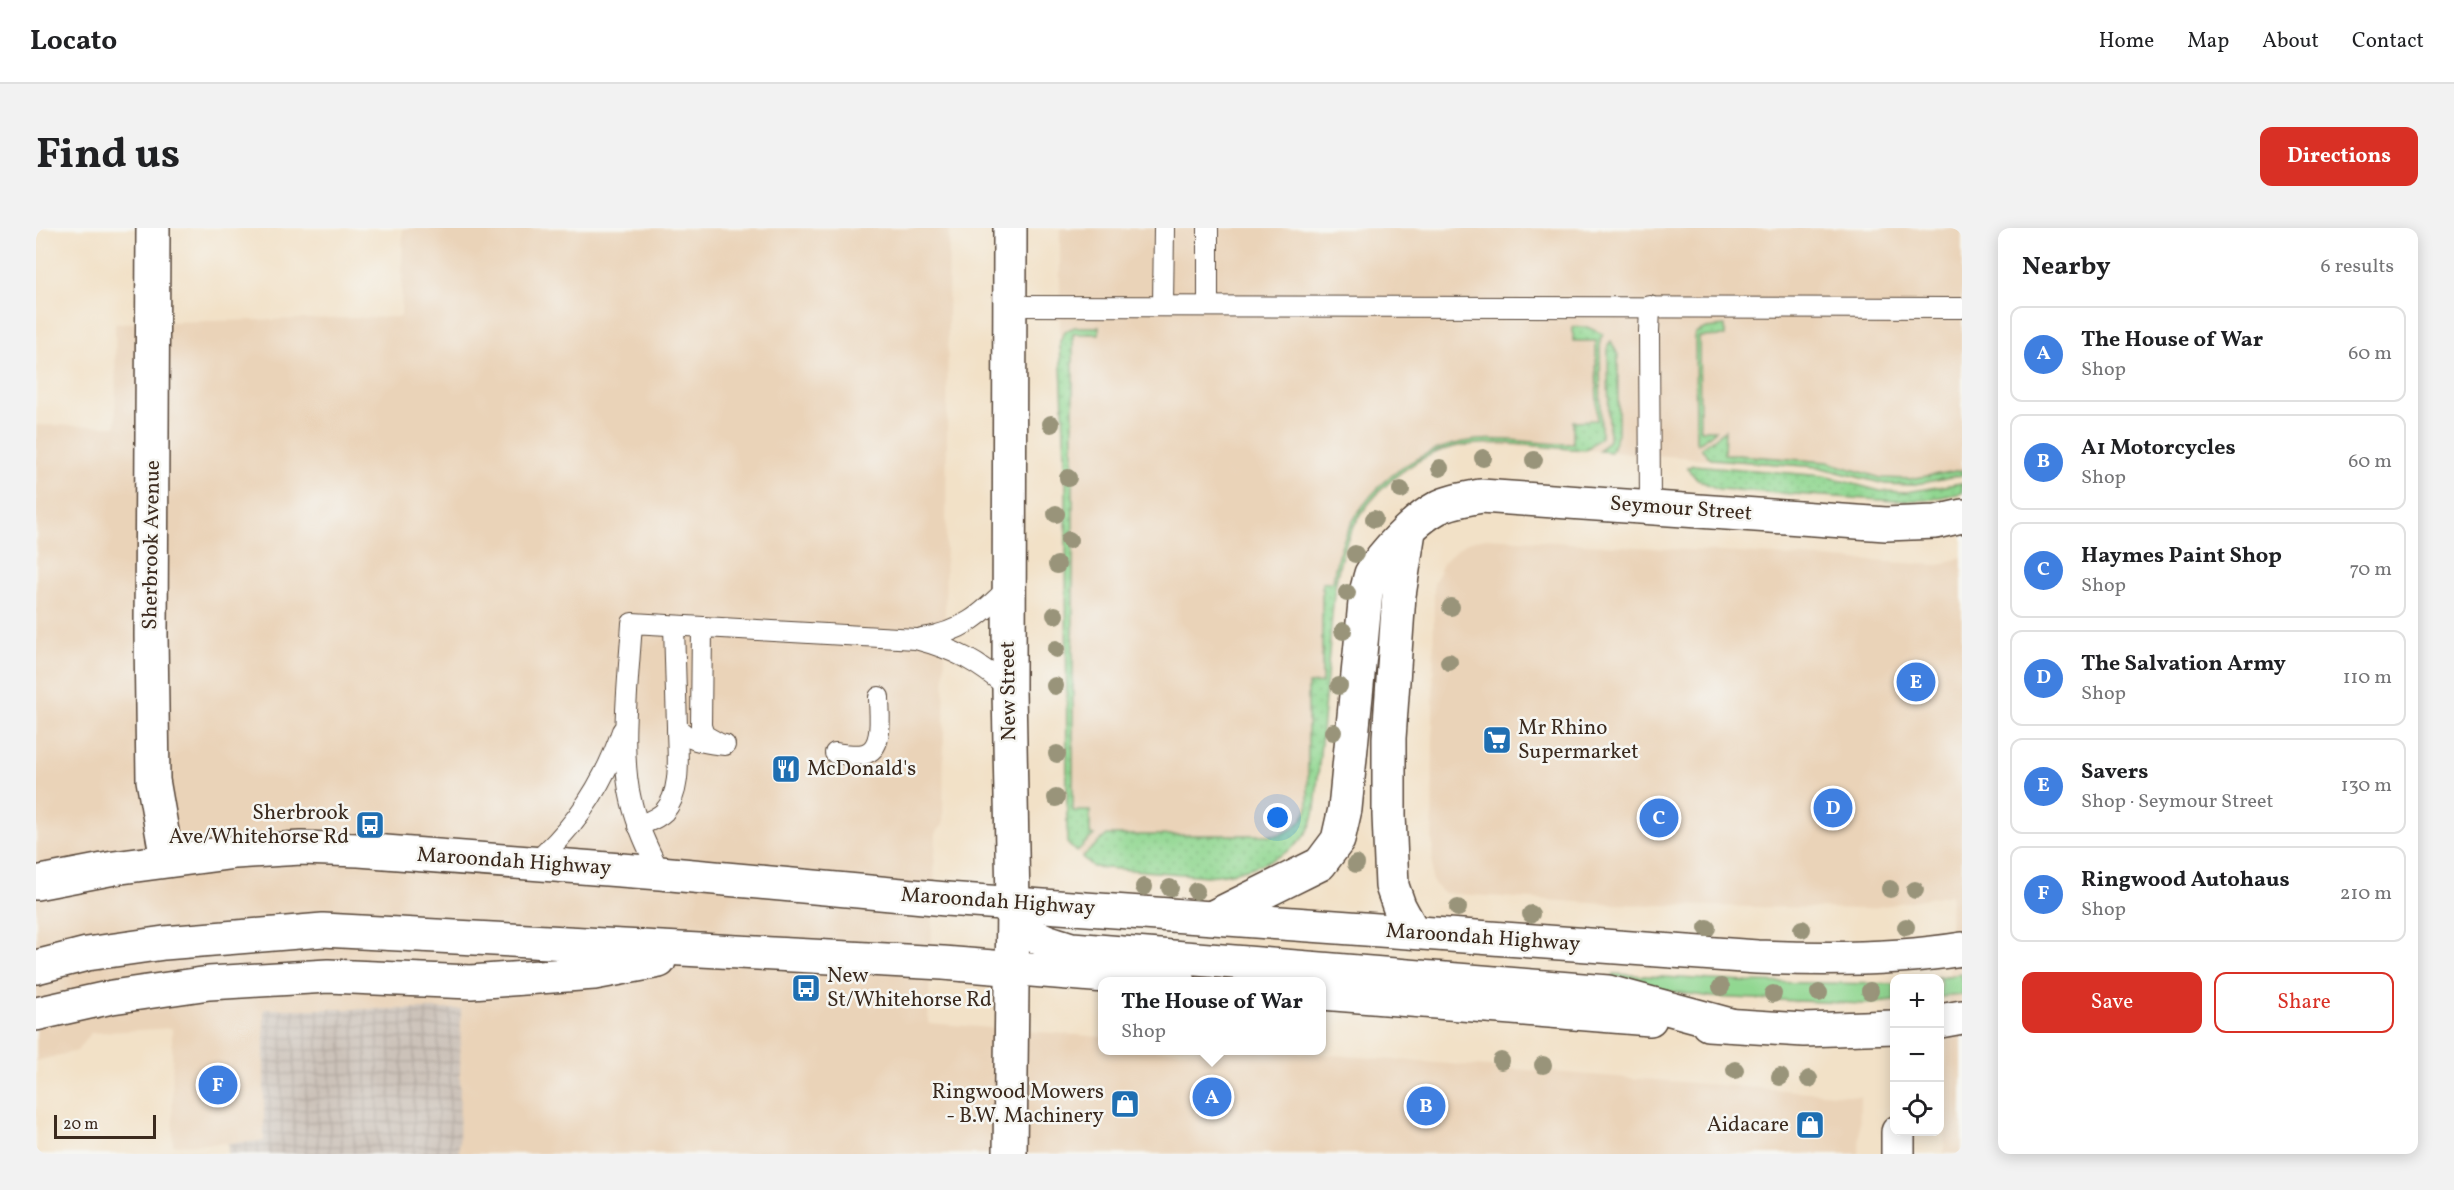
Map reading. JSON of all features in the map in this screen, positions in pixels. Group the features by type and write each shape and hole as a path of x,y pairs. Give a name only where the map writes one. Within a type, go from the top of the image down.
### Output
{"main road":[{"name":"Sherbrook Avenue","path":"153,228 151,635 153,780 167,860"},
{"name":"New Street","path":"1010,228 1009,689 1013,904 1010,1154"},
{"name":"Seymour Street","path":"1213,917 1320,864 1338,840 1345,809 1366,592 1371,575 1409,531 1436,508 1458,500 1481,496 1886,524 1936,522 1962,516"},
{"path":"1409,531 1401,570 1398,606 1389,738 1389,816 1392,886 1413,932"},
{"name":"Maroondah Highway","path":"36,883 167,860 235,852 301,848 359,850 660,873 1013,904 1812,959 1878,957 1962,949"},
{"path":"1013,904 1018,920 1036,939 1072,949 1608,992 1730,1025"},
{"path":"36,967 87,954 164,943 323,930 714,951 1123,977"},
{"path":"36,1014 112,997 209,983 328,976 471,982 594,973 714,951"},
{"path":"1326,993 1804,1030 1890,1027"},
{"path":"1944,1020 1962,1017"},
{"path":"1898,1136 1898,1154"}],"lane":[{"path":"1163,306 1164,228"},
{"path":"1208,228 1208,306"},
{"path":"1010,306 1962,308"},
{"path":"1650,306 1648,332 1650,507"},
{"path":"916,639 952,632 987,609 1009,587"},
{"path":"660,873 638,826 630,797 627,715 632,623 916,639 943,646 964,656 987,669 1009,689"},
{"path":"638,826 659,815 672,798 675,786 674,626"},
{"path":"676,727 682,734 692,739 725,745 704,735 701,726 702,627"},
{"path":"835,753 866,754 873,749 878,738 879,697"},
{"path":"533,864 566,832 587,806 604,777 627,715"}],"shaded area":[{"path":"403,228 949,228 943,825 936,832 928,1023 1098,1037 1098,1055 1326,1054 1860,1096 1859,1154 228,1154 227,1143 173,1145 172,1028 90,1033 77,1051 36,1061 36,425 116,426 115,323 401,317"},
{"path":"1060,228 1962,228 1962,475 1911,485 1865,480 1817,467 1599,451 1473,444 1437,452 1388,484 1358,519 1347,541 1335,593 1316,799 1307,832 1278,856 1244,871 1223,875 1207,876 1093,867 1067,843 1066,479 1060,341"},
{"path":"1486,538 1939,565 1962,557 1962,1154 1944,1154 1951,894 1866,909 1606,904 1443,893 1432,881 1434,583 1443,563 1454,552 1468,542"},
{"path":"264,1009 461,1009 459,1154 228,1154 228,1143 264,1141"}],"green space":[{"path":"1725,326 1725,336 1699,337 1700,430 1716,430 1698,444 1696,442 1695,333 1706,328"},
{"path":"1075,327 1099,327 1099,334 1073,334 1073,811 1090,811 1090,834 1094,835 1076,852 1067,843 1066,479 1060,341 1065,331"},
{"path":"1573,327 1587,327 1603,334 1600,340 1601,437 1586,450 1490,443 1458,446 1440,451 1423,458 1392,480 1365,508 1355,524 1342,553 1334,596 1315,811 1310,826 1300,841 1290,850 1263,864 1220,875 1207,876 1093,867 1082,857 1107,835 1278,835 1293,829 1300,822 1308,809 1308,684 1322,683 1322,583 1333,582 1338,555 1348,530 1362,507 1380,486 1401,469 1424,455 1450,445 1477,440 1573,444 1573,421 1597,420 1596,341 1573,341"},
{"path":"1611,341 1618,355 1618,433 1611,452 1599,451 1609,440 1608,345"},
{"path":"1725,430 1724,454 1828,462 1881,478 1910,479 1962,470 1962,475 1911,485 1885,484 1818,467 1711,459 1701,448"},
{"path":"1693,465 1824,476 1880,491 1907,492 1962,483 1962,493 1926,500 1895,501 1719,489 1694,476 1687,468"},
{"path":"1614,974 1746,982 1890,984 1890,1001 1864,1004 1712,997 1608,983"},
{"path":"1962,974 1962,995 1944,997 1944,976"}],"place":[{"name":"Savers","path":"1916,682"},
{"name":"Mr Rhino Supermarket","path":"1497,740"},
{"name":"McDonald's","path":"786,769"},
{"name":"The Salvation Army","path":"1833,808"},
{"name":"Haymes Paint Shop","path":"1659,818"},
{"name":"Sherbrook Ave/Whitehorse Rd","path":"370,825"},
{"name":"New St/Whitehorse Rd","path":"806,988"},
{"name":"Ringwood Autohaus","path":"218,1085"},
{"name":"The House of War","path":"1212,1097"},
{"name":"Ringwood Mowers - B.W. Machinery","path":"1125,1104"},
{"name":"A1 Motorcycles","path":"1426,1106"},
{"name":"Aidacare","path":"1810,1125"}]}
